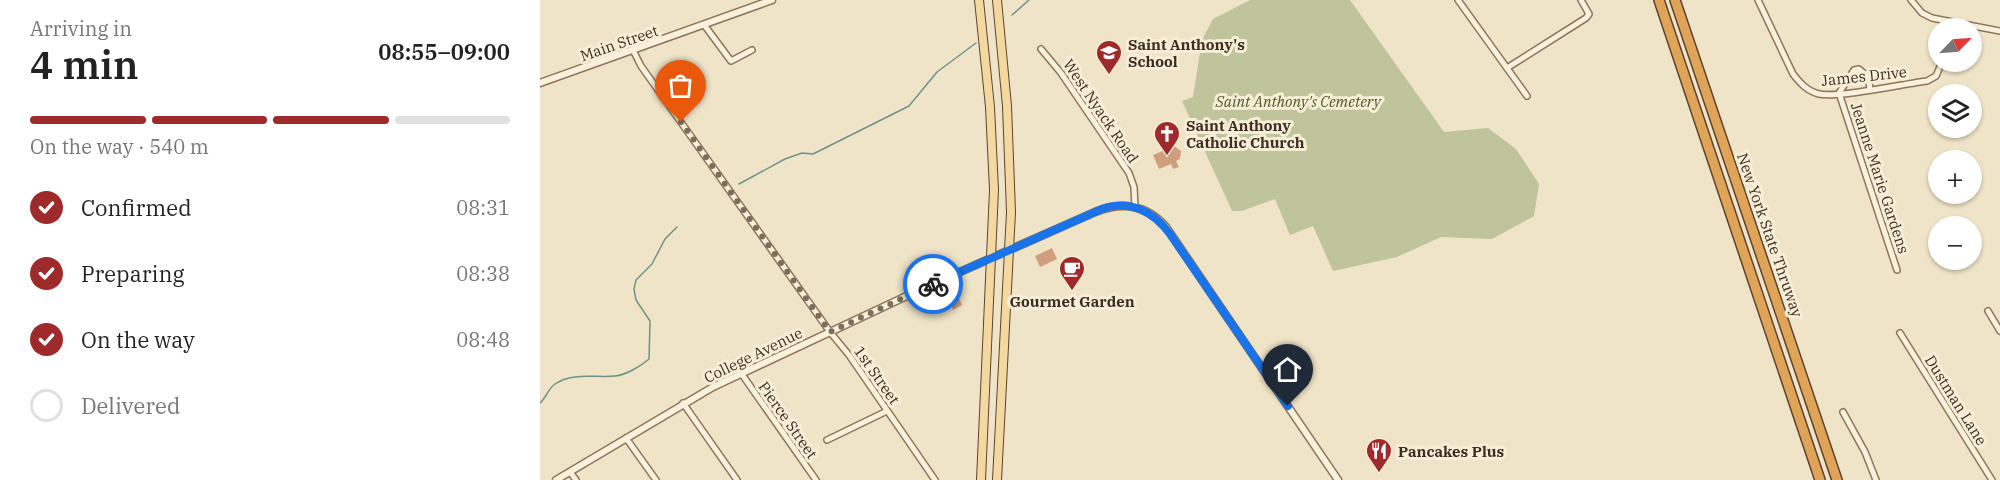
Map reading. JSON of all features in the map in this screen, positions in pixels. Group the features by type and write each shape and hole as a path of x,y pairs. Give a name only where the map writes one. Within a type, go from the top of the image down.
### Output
{"highway":[{"name":"New York State Thruway","path":"1659,0 1820,480"},
{"name":"New York State Thruway","path":"1675,0 1837,480"}],"main road":[{"path":"978,0 993,148 992,257 981,480"},
{"path":"996,0 1008,128 1010,250 997,480"}],"street":[{"name":"Main Street","path":"540,83 705,26 772,0"},
{"path":"1458,0 1527,96"},
{"path":"1507,68 1586,18 1588,9 1581,0"},
{"name":"James Drive","path":"1758,0 1799,82 1816,93 1839,93 1927,81 1936,76 1938,72"},
{"path":"1911,0 1922,13 1940,18"},
{"path":"705,26 731,61 752,50"},
{"path":"1982,27 2000,31"},
{"name":"1st Street","path":"633,50 642,66 830,332 849,355 935,480"},
{"name":"West Nyack Road","path":"1041,50 1061,73 1129,173 1134,187 1135,207"},
{"path":"1839,93 1850,75 1859,69 1868,77 1870,89"},
{"name":"Jeanne Marie Gardens","path":"1839,93 1897,270"},
{"name":"College Avenue","path":"556,480 683,403 741,373 992,257 1109,207 1122,205 1135,207"},
{"path":"1135,207 1155,217 1170,234 1338,480"},
{"path":"1988,311 2000,331"},
{"name":"Dustman Lane","path":"1900,333 1992,480"},
{"name":"Pierce Street","path":"741,373 816,480"},
{"path":"683,403 737,480"},
{"path":"827,440 887,411"},
{"path":"1843,412 1865,452 1876,480"},
{"path":"626,438 656,480"},
{"path":"570,472 576,480"}],"green space":[{"name":"Saint Anthony's Cemetery","path":"1250,0 1350,0 1444,132 1488,128 1516,149 1539,184 1534,216 1492,239 1441,237 1397,257 1333,271 1313,226 1290,235 1275,199 1242,211 1232,211 1182,101 1193,97 1202,40 1213,19"}],"building":[{"name":"Saint Anthony Catholic Church","path":"1174,146 1181,151 1180,159 1176,161 1179,167 1173,169 1171,164 1159,169 1153,155"},
{"path":"1052,248 1057,259 1040,267 1035,256"},
{"path":"954,287 962,305 953,310 944,292"}],"waterway":[{"path":"1012,15 1029,0"},
{"path":"739,184 785,159 802,153 813,154 909,106 937,72 976,43"},
{"path":"540,403 553,386 562,380 619,375 633,370 649,359 650,321 636,300 634,289 636,280 652,264 665,239 677,227"}],"way so far":[{"path":"681,122 830,332 933,284"}],"place":[{"name":"Saint Anthony's School","path":"1109,76"},
{"name":"Saint Anthony Catholic Church","path":"1167,157"},
{"name":"Gourmet Garden","path":"1072,292"},
{"name":"Pancakes Plus","path":"1379,474"}],"route":[{"path":"933,284 1102,209 1122,205 1142,209 1161,222 1170,234 1288,406"}]}
